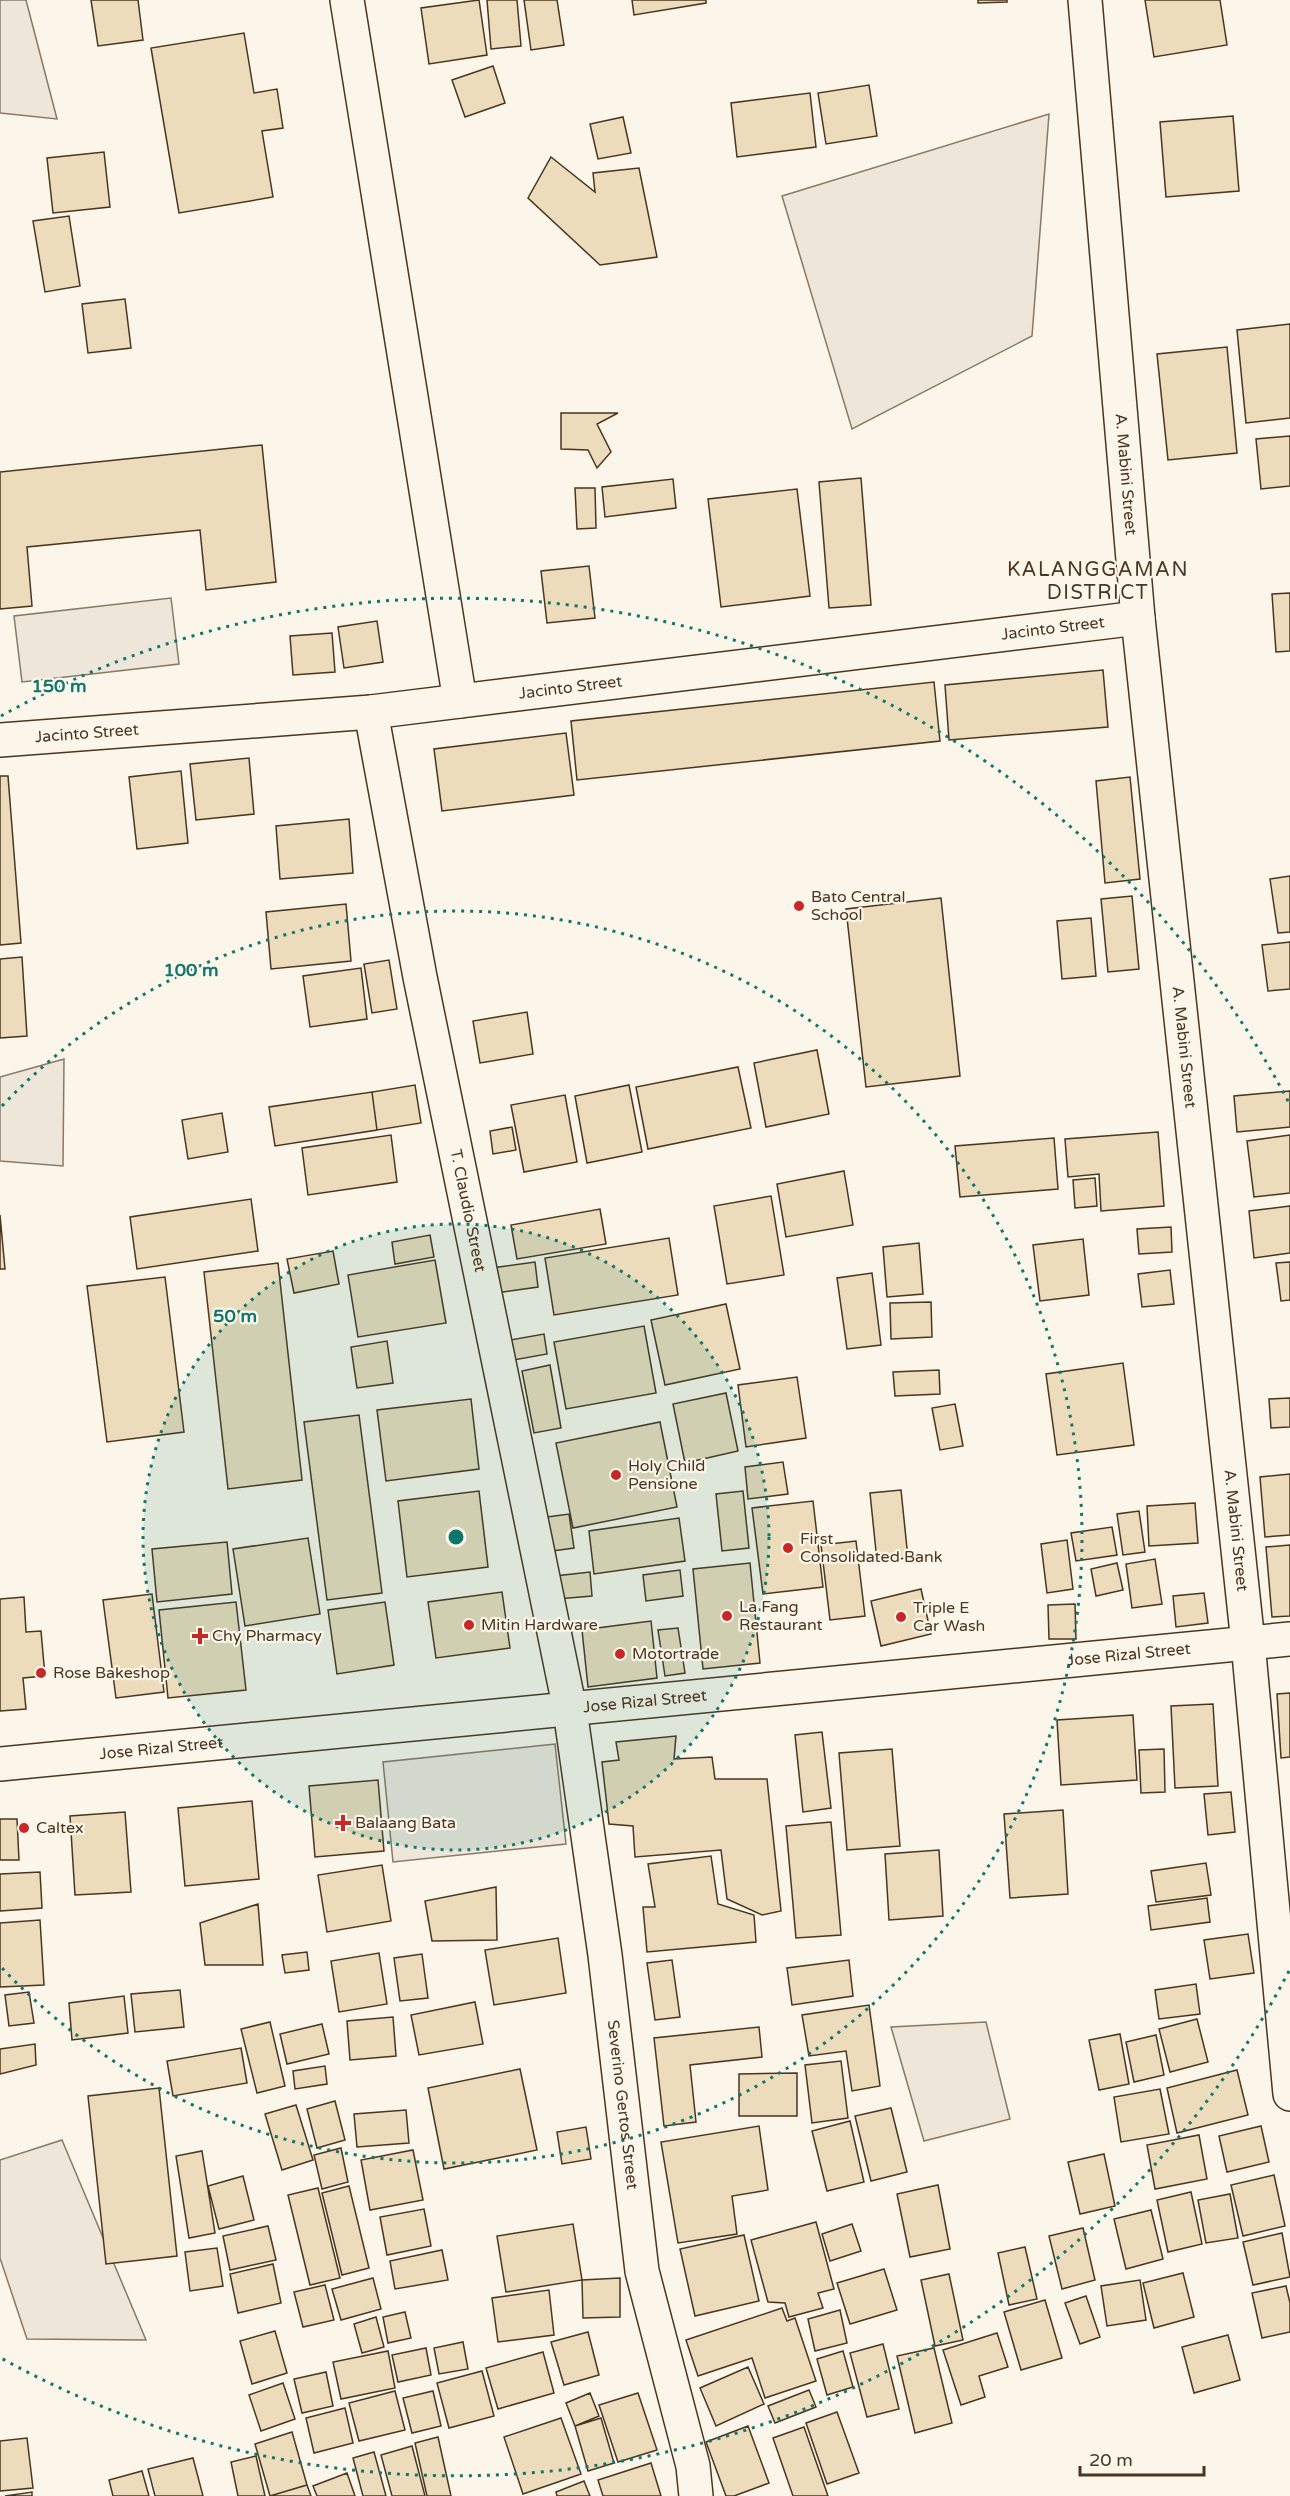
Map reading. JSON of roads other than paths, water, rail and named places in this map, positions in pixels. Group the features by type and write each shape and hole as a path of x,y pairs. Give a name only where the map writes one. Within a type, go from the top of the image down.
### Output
{"street":[{"path":"347,0 460,701"},
{"name":"A. Mabini Street","path":"1086,0 1138,618 1248,1643 1290,2094"},
{"name":"Jacinto Street","path":"0,740 371,712 1138,618"},
{"name":"T. Claudio Street","path":"371,712 420,977 570,1710"},
{"name":"Jose Rizal Street","path":"0,1764 1290,1639"},
{"name":"Severino Gertos Street","path":"570,1710 603,1943 642,2271 693,2466 696,2496"}],"place":[{"name":"Bato Central School","path":"799,906"},
{"name":"Holy Child Pensione","path":"616,1475"},
{"name":"First Consolidated Bank","path":"788,1548"},
{"name":"La Fang Restaurant","path":"727,1616"},
{"name":"Triple E Car Wash","path":"901,1617"},
{"name":"Mitin Hardware","path":"469,1625"},
{"name":"Chy Pharmacy","path":"200,1636"},
{"name":"Motortrade","path":"620,1654"},
{"name":"Rose Bakeshop","path":"41,1673"},
{"name":"Balaang Bata","path":"343,1823"},
{"name":"Caltex","path":"24,1828"}],"district":[{"name":"KALANGGAMAN DISTRICT","path":"1098,582"}]}
